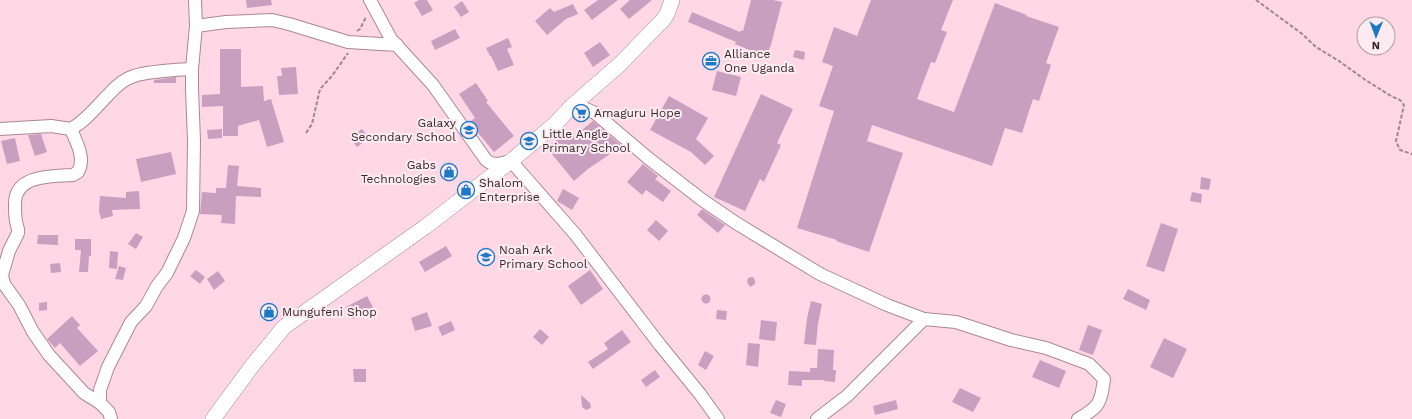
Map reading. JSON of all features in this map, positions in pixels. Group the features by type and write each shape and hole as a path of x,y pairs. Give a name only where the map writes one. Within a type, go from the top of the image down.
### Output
{"street":[{"path":"100,403 100,390 108,368 130,322 146,306 157,286 167,273 186,234 193,211 194,141 192,69 196,26 195,0"},
{"path":"213,419 252,366 284,327 425,227 511,161 555,124 572,106 619,65 663,20 672,0"},
{"path":"371,3 391,39 441,96 486,160 490,164 511,161"},
{"path":"196,26 226,22 272,20 352,42 397,45"},
{"path":"0,129 51,126 71,129 90,116 110,92 128,78 145,74 192,69"},
{"path":"572,106 595,113 701,200 820,274 887,306 924,319 956,322 1011,340 1046,348 1089,364 1104,378 1102,392 1098,404 1078,419"},
{"path":"71,129 81,158 80,169 78,172 73,174 28,181 22,184 19,188 16,195 15,205 18,233 9,251 2,274 2,279 30,328 49,355 84,393 100,403 109,412 111,419"},
{"path":"511,161 579,239 718,419"},
{"path":"817,419 847,396 924,319"}],"path":[{"path":"1256,0 1301,33 1316,47 1364,79 1400,100 1404,105 1396,141 1400,150 1412,154"},
{"path":"306,133 312,124 320,89 332,76 349,50 352,42 352,35 360,29 371,3"}],"building":[{"path":"246,0 271,0 272,5 247,8"},
{"path":"419,0 427,0 433,10 422,16 414,3"},
{"path":"598,0 618,0 592,20 584,10"},
{"path":"630,0 652,0 629,19 620,9"},
{"path":"751,0 773,0 782,2 771,45 766,57 735,44 736,42 688,22 692,12 740,32 741,30 743,31"},
{"path":"871,0 953,0 941,30 947,32 935,63 931,62 917,99 954,112 995,3 1027,15 1026,16 1059,27 1046,63 1051,65 1039,101 1033,99 1022,133 1005,128 992,166 872,125 867,141 903,153 869,252 836,241 837,240 797,228 834,111 819,106 833,66 822,62 834,27 857,36"},
{"path":"462,1 469,12 461,17 454,7"},
{"path":"573,4 578,14 566,19 547,35 535,21 550,8 554,12"},
{"path":"455,29 460,38 435,50 431,41"},
{"path":"508,38 512,47 507,49 514,65 498,71 486,48"},
{"path":"600,42 610,55 593,67 584,53"},
{"path":"220,49 241,49 241,87 263,86 264,101 271,99 284,142 267,147 259,120 238,126 238,136 223,136 223,106 202,107 202,95 220,94"},
{"path":"795,50 805,52 804,60 793,57"},
{"path":"296,67 298,94 279,95 277,76 282,76 281,68"},
{"path":"717,71 741,77 736,96 712,90"},
{"path":"176,77 176,83 154,83 154,80"},
{"path":"476,83 488,101 486,102 514,136 494,152 469,122 475,118 459,94"},
{"path":"761,94 793,109 777,143 781,145 764,182 760,179 745,211 714,197"},
{"path":"669,96 708,118 696,139 714,156 705,165 691,152 650,130"},
{"path":"593,121 622,146 588,169 574,181 547,148 567,132 572,138"},
{"path":"222,129 222,138 208,139 207,130"},
{"path":"362,129 369,138 357,147 350,138"},
{"path":"41,134 47,152 35,156 28,135"},
{"path":"15,138 20,161 7,164 1,141"},
{"path":"171,152 176,174 141,182 136,159"},
{"path":"643,164 658,176 655,179 671,191 663,202 646,190 642,195 627,182"},
{"path":"228,165 239,166 237,186 261,188 261,197 236,196 235,224 221,223 222,215 200,214 202,192 216,193 216,188 226,188"},
{"path":"1201,177 1211,179 1209,190 1200,189"},
{"path":"563,189 579,198 572,210 557,201"},
{"path":"139,191 140,209 112,210 113,216 101,219 99,211 100,196 126,198 126,192"},
{"path":"1192,192 1202,194 1201,203 1190,201"},
{"path":"702,209 725,225 718,233 697,215"},
{"path":"656,220 668,231 659,241 647,230"},
{"path":"1161,223 1178,229 1164,272 1146,266"},
{"path":"136,233 143,237 136,249 128,244"},
{"path":"38,235 58,235 58,245 37,244"},
{"path":"75,239 91,239 91,256 89,256 88,272 79,272 81,250 75,250"},
{"path":"446,246 452,256 425,272 419,262"},
{"path":"110,251 118,252 117,269 109,268"},
{"path":"60,263 61,272 51,273 50,264"},
{"path":"119,266 126,268 123,280 115,279"},
{"path":"196,270 205,277 200,284 190,276"},
{"path":"590,270 603,289 581,305 568,286"},
{"path":"218,271 225,281 214,290 207,279"},
{"path":"748,278 754,278 755,284 750,287 747,282"},
{"path":"1128,289 1150,300 1146,310 1123,299"},
{"path":"706,294 711,299 706,304 701,299"},
{"path":"367,296 373,307 353,319 346,307"},
{"path":"811,301 822,304 816,345 804,344 807,318"},
{"path":"47,302 47,310 39,311 39,303"},
{"path":"717,310 727,311 726,320 716,319"},
{"path":"427,312 432,326 415,331 411,318"},
{"path":"72,316 80,325 77,328 98,351 80,366 60,343 55,348 47,339"},
{"path":"761,320 777,322 775,341 759,339"},
{"path":"451,321 455,330 442,336 438,327"},
{"path":"1088,325 1102,330 1093,355 1079,350"},
{"path":"540,329 549,337 542,345 533,337"},
{"path":"622,330 631,342 593,369 588,362 608,349 604,343"},
{"path":"1164,338 1187,349 1173,378 1150,367"},
{"path":"748,343 760,344 758,367 746,365"},
{"path":"818,349 834,350 833,370 836,370 835,382 824,380 802,380 802,386 788,385 789,371 810,372 810,368 817,368"},
{"path":"705,351 714,356 706,370 698,365"},
{"path":"1040,360 1066,371 1059,388 1032,377"},
{"path":"353,369 366,369 366,382 354,382"},
{"path":"655,370 660,377 646,387 641,380"},
{"path":"960,388 981,398 973,412 952,402"},
{"path":"581,395 590,403 591,407 589,409 586,410 582,407"},
{"path":"776,400 786,404 781,417 770,413"},
{"path":"896,400 898,409 875,415 873,406"}],"place":[{"name":"Alliance One Uganda","path":"711,61"},
{"name":"Amaguru Hope","path":"581,113"},
{"name":"Galaxy Secondary School","path":"469,130"},
{"name":"Little Angle Primary School","path":"529,141"},
{"name":"Gabs Technologies","path":"449,172"},
{"name":"Shalom Enterprise","path":"466,190"},
{"name":"Noah Ark Primary School","path":"486,257"},
{"name":"Mungufeni Shop","path":"269,312"}]}
